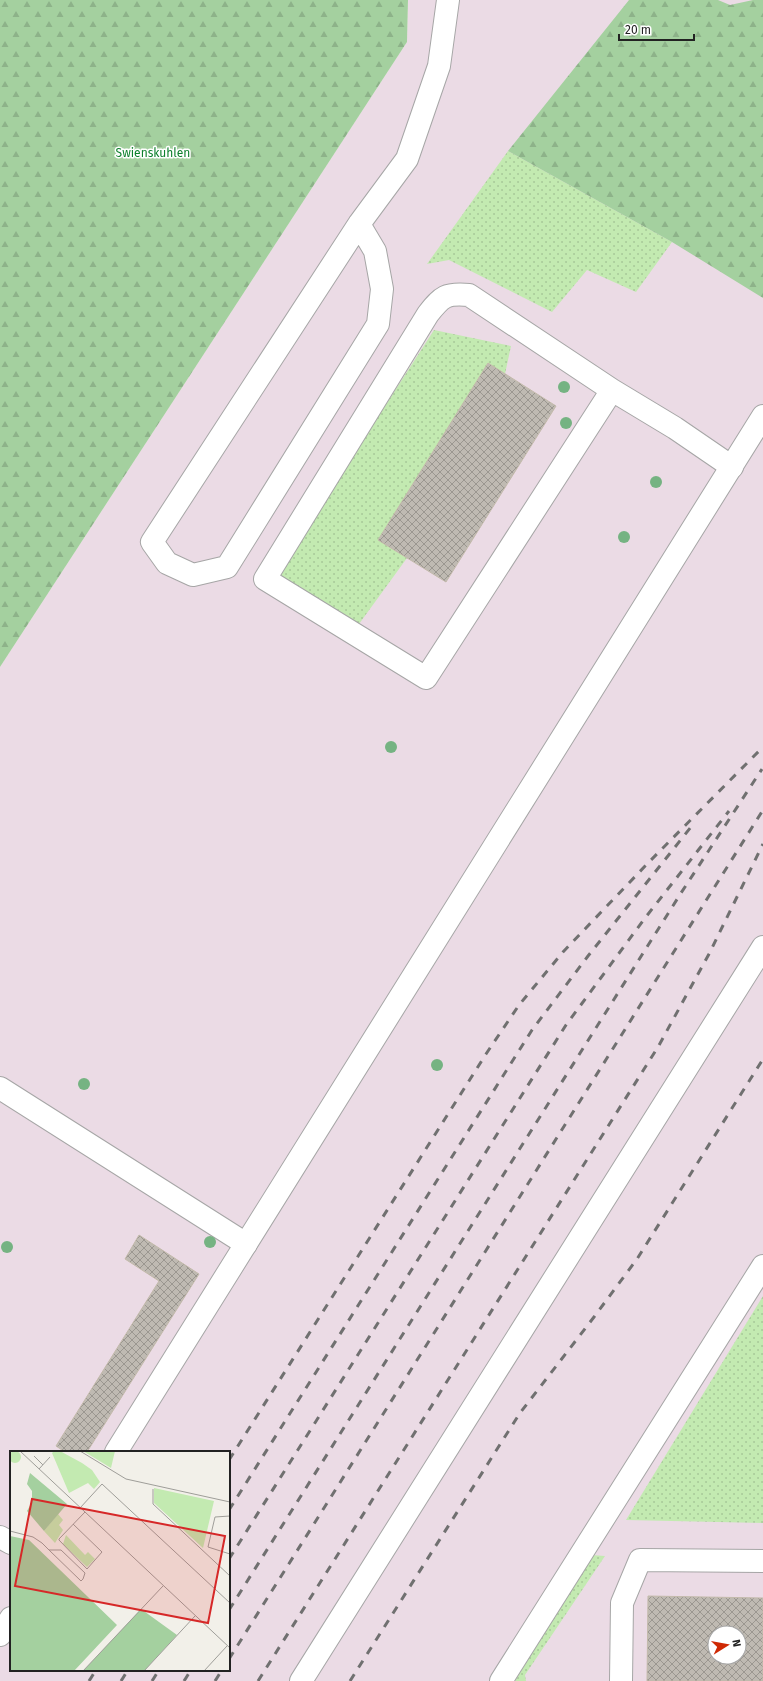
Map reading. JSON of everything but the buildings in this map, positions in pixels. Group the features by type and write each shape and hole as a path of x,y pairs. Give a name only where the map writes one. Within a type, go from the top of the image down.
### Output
{"lane":[{"path":"359,224 375,251 382,290 378,324 227,567 193,575 167,563 152,542 359,224 407,159 439,66 448,0"},
{"path":"612,390 426,678 265,580 428,314 440,299 455,294 469,295 612,390 675,428 732,467"},
{"path":"117,1451 763,417"},
{"path":"301,1681 763,947"},
{"path":"0,1088 246,1244"},
{"path":"501,1681 763,1266"},
{"path":"621,1681 622,1603 640,1560 763,1562"},
{"path":"0,1635 10,1620"}],"shaded area":[{"path":"408,0 763,0 763,1681 0,1681 0,667 407,42"}],"green space":[{"name":"Swienskuhlen","path":"0,0 408,0 407,42 0,667"},
{"path":"629,0 718,0 730,5 753,0 763,0 763,298 672,242 508,151"},
{"path":"508,151 672,242 636,292 587,270 552,312 449,260 427,264"},
{"path":"434,330 511,346 505,374 488,364 378,540 407,558 359,624 276,575"},
{"path":"763,1296 763,1523 626,1520"},
{"path":"591,1555 605,1556 525,1675 526,1681 515,1681"}],"railway":[{"path":"230,1458 486,1054 519,1005 563,952 648,863 763,747"},
{"path":"230,1608 681,893 762,769"},
{"path":"230,1657 763,810"},
{"path":"230,1557 566,1025 645,918 729,811"},
{"path":"230,1508 532,1030 588,956 695,822"},
{"path":"258,1681 658,1047 709,954 763,844"},
{"path":"350,1681 520,1413 637,1259 763,1059"},
{"path":"89,1681 95,1671"},
{"path":"121,1681 127,1671"},
{"path":"152,1681 158,1671"},
{"path":"184,1681 190,1671"},
{"path":"215,1681 221,1671"}]}
